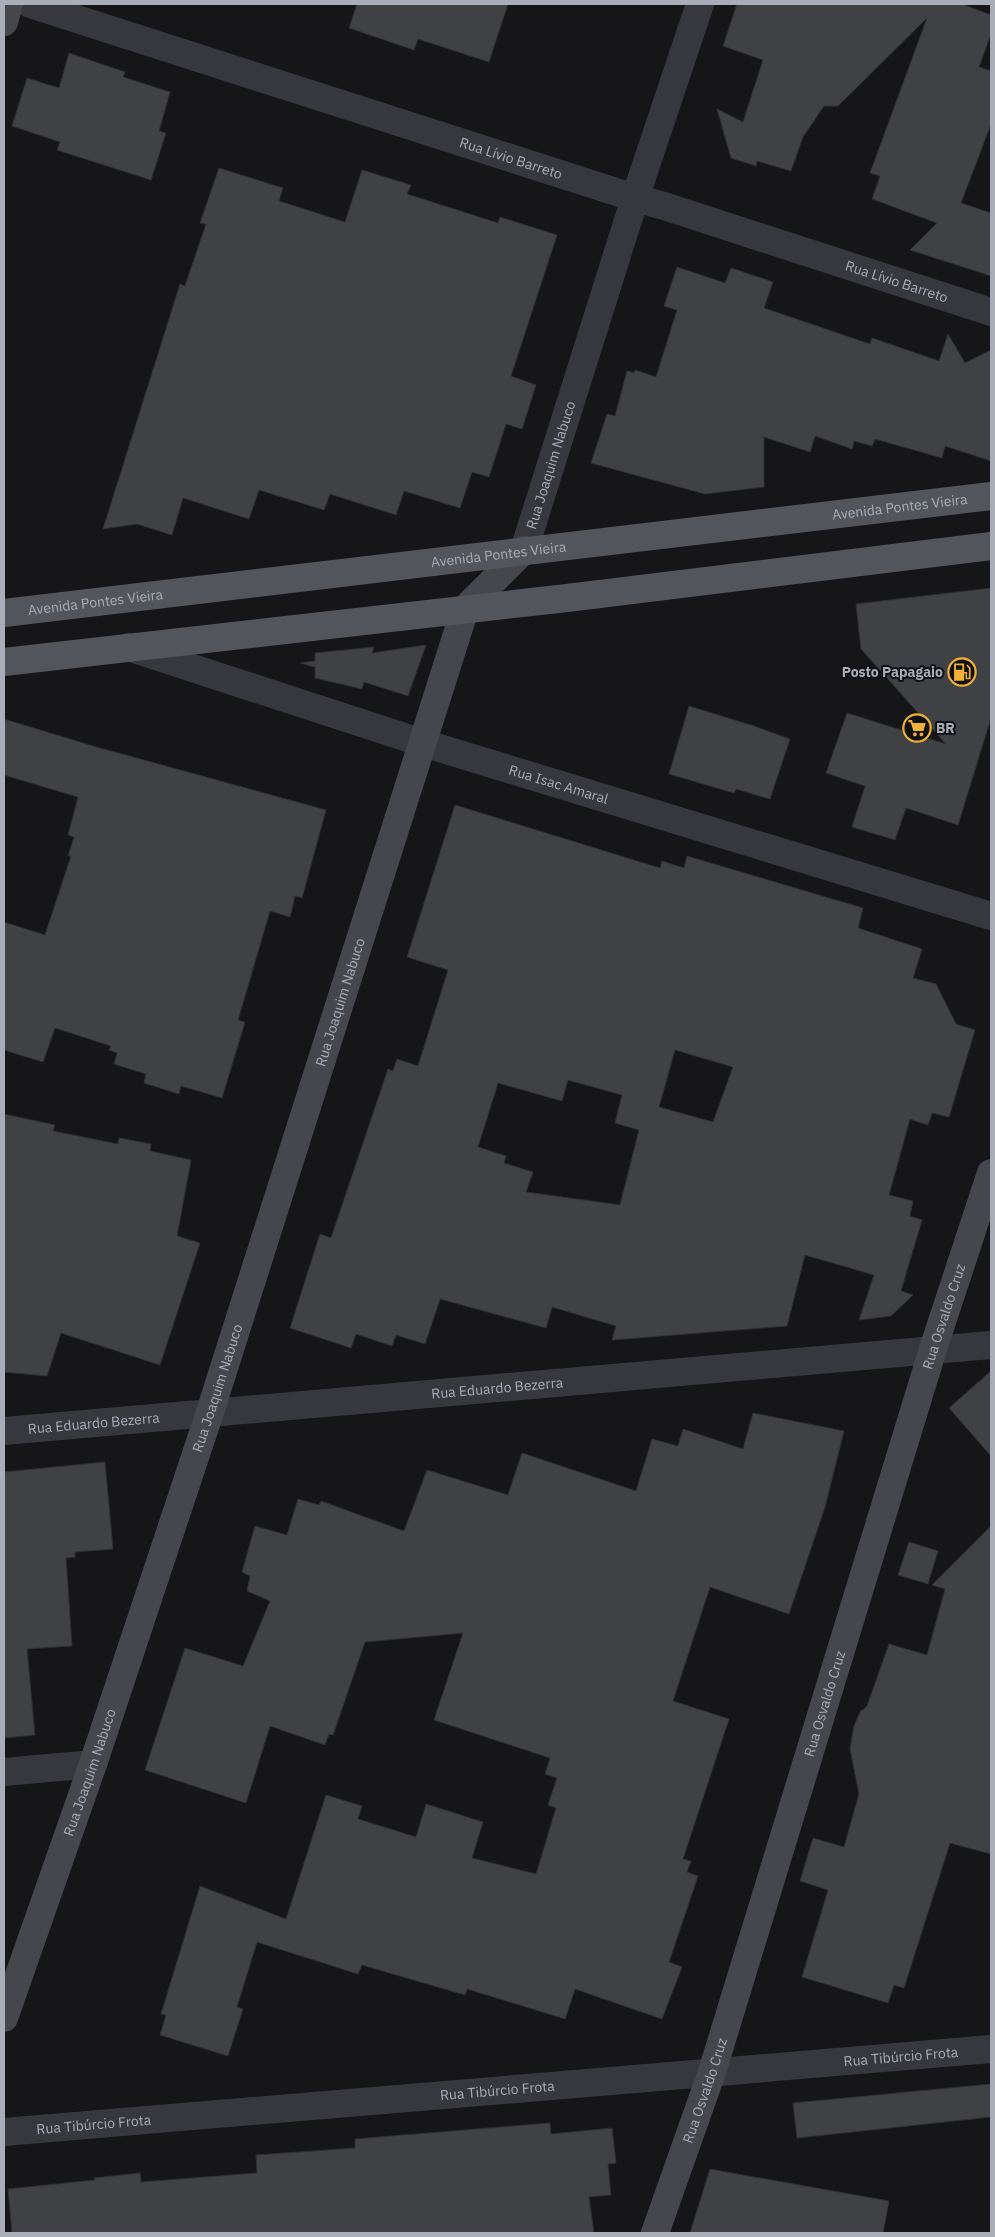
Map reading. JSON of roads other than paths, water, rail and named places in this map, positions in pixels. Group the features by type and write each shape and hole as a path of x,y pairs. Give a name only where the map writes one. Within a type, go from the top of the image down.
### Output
{"main road":[{"name":"Avenida Pontes Vieira","path":"4,613 991,496"},
{"path":"4,662 991,546"}],"street":[{"path":"4,22 9,4"},
{"name":"Rua Lívio Barreto","path":"30,4 991,312"},
{"name":"Rua Joaquim Nabuco","path":"4,2018 92,1764 210,1412 466,609 524,550 635,198 700,4"},
{"name":"Rua Isac Amaral","path":"128,648 423,743 991,916"},
{"name":"Rua Osvaldo Cruz","path":"655,2233 712,2072 933,1349 991,1173"},
{"name":"Rua Eduardo Bezerra","path":"4,1430 991,1345"},
{"path":"4,1772 92,1764"},
{"name":"Rua Tibúrcio Frota","path":"4,2132 991,2049"}],"place":[{"name":"Posto Papagaio","path":"962,672"},
{"name":"BR","path":"917,728"}]}
